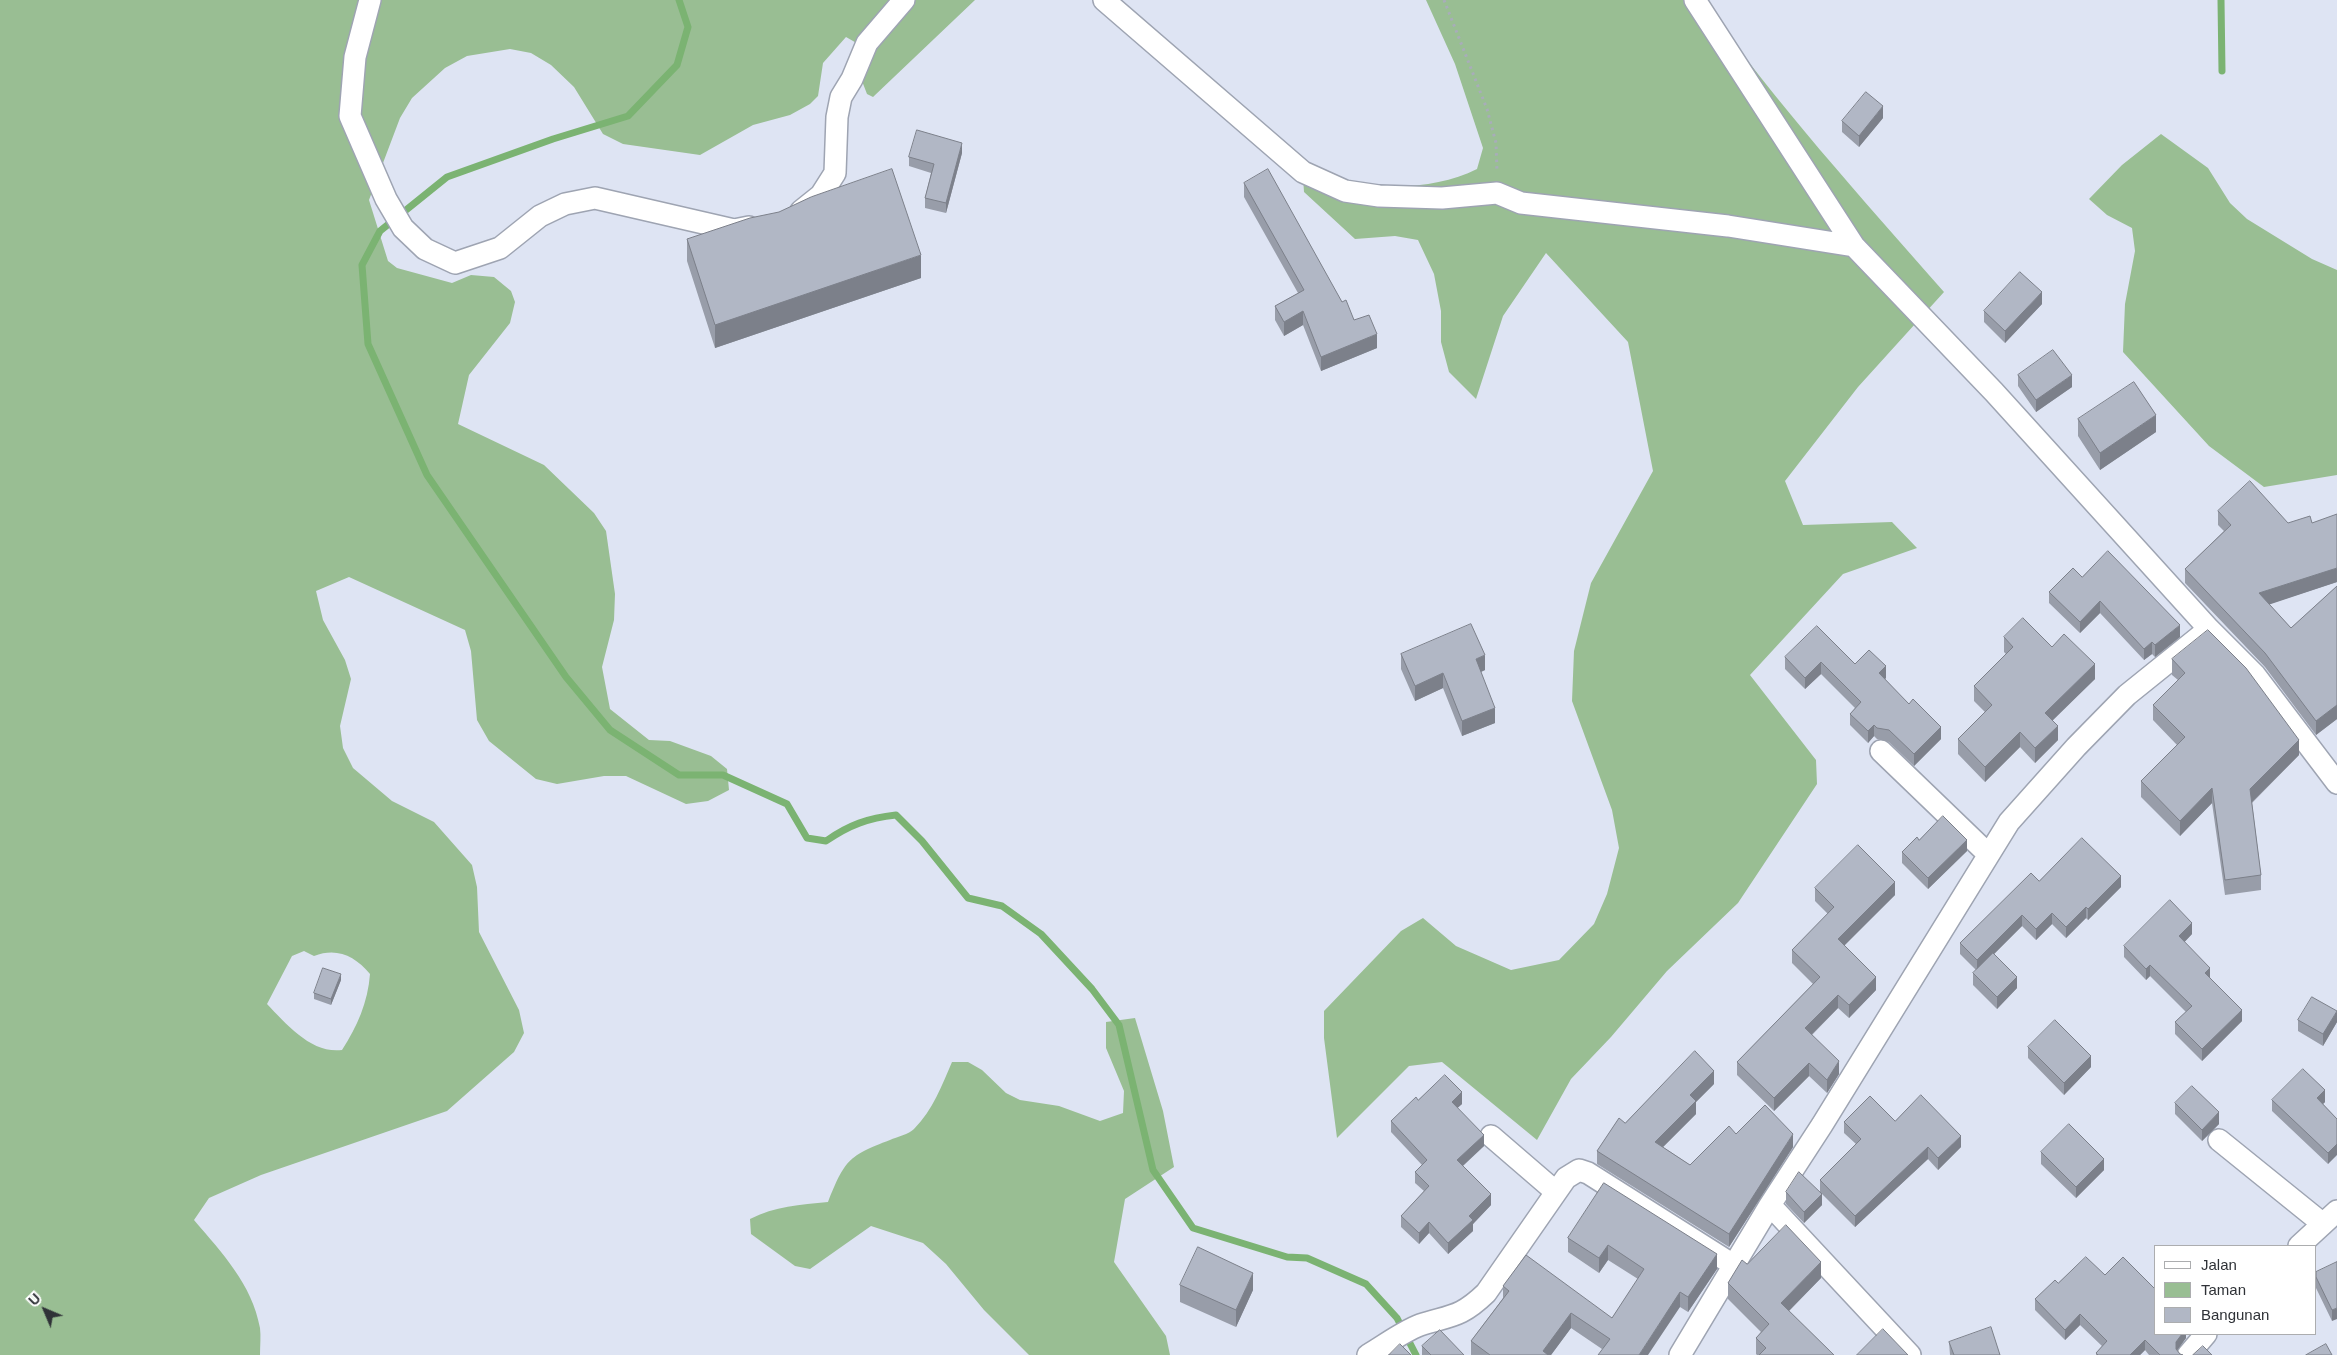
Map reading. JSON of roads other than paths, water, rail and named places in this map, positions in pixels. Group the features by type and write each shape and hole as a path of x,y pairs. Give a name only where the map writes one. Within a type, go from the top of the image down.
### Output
{"street":[{"path":"370,0 355,58 350,116 386,199 403,228 424,249 455,264 500,248 540,216 565,204 595,198 734,230 774,222 800,212 821,195 836,173 836,117 841,97 852,79 867,43 904,0"},
{"path":"1104,0 1303,172 1345,191 1379,196 1442,198 1497,193 1521,203 1728,226 1854,246"},
{"path":"1694,0 1854,246 1994,392 2209,629 2254,675 2337,783"},
{"path":"1680,1355 1770,1205 1827,1117 1988,854 2010,822 2076,747 2127,695 2209,629"},
{"path":"1881,751 1988,854"},
{"path":"1491,1136 1556,1192"},
{"path":"2220,1140 2330,1218 2300,1245"},
{"path":"1368,1355 1418,1326 1456,1316 1486,1293 1566,1178 1579,1170 1588,1173 1735,1266"},
{"path":"1770,1205 1910,1355"},
{"path":"2188,1355 2205,1335"}],"waterway":[{"path":"679,0 688,27 677,65 628,116 553,139 447,177 380,231 362,265 368,344 427,475 566,677 610,730 679,775 723,775 787,804 807,838 826,841 859,823 896,815 922,841 968,898 1002,906 1041,934 1092,989 1119,1025 1153,1170 1193,1228 1287,1257 1307,1258 1366,1284 1397,1318 1416,1355"},
{"path":"2221,0 2222,71"}]}
